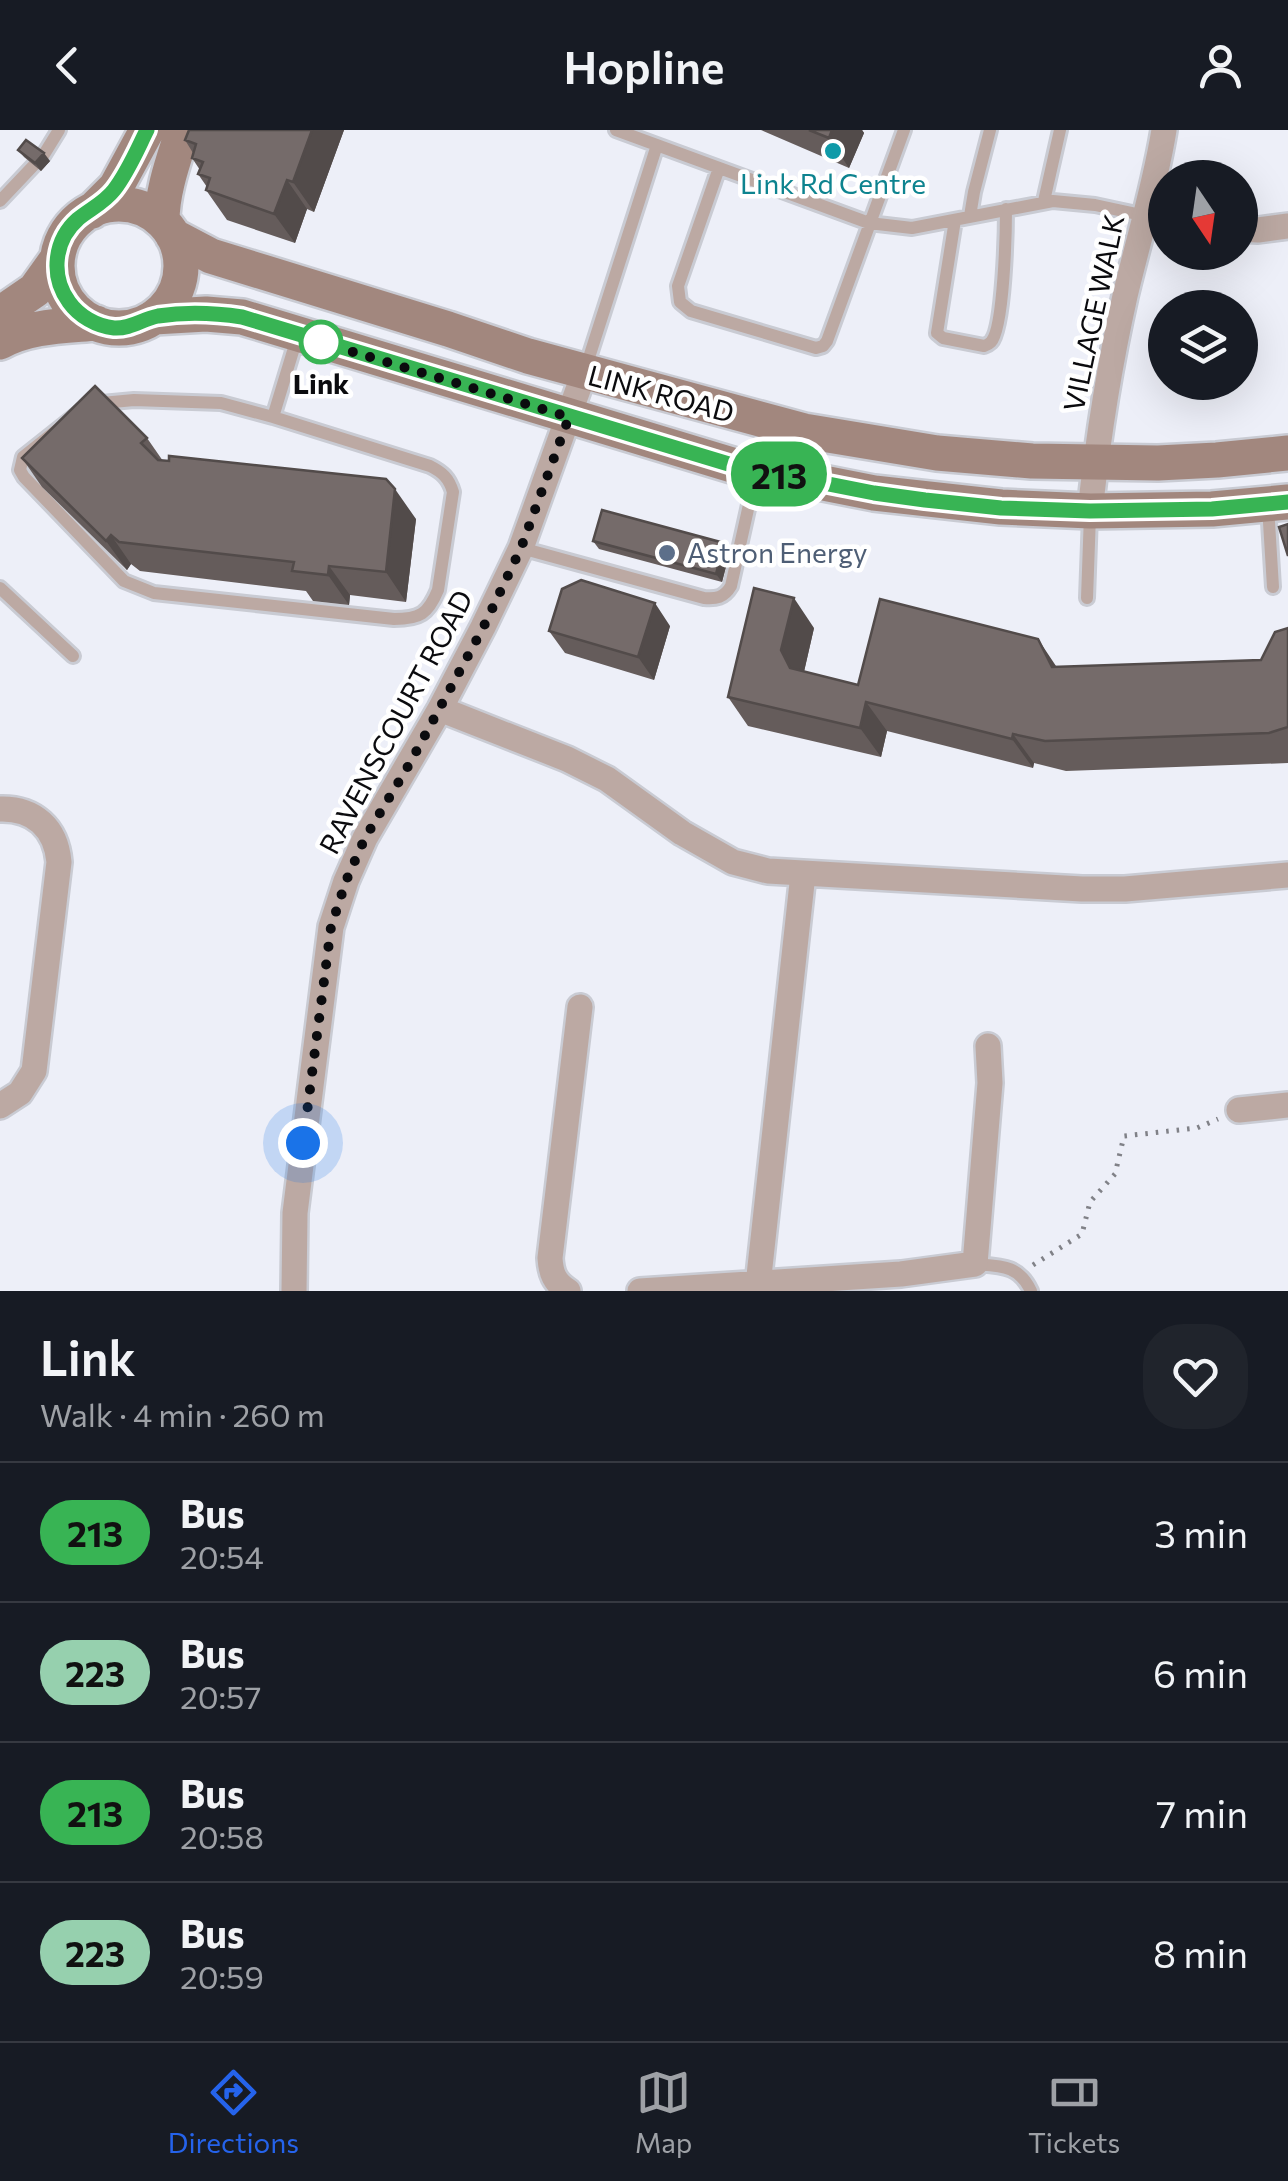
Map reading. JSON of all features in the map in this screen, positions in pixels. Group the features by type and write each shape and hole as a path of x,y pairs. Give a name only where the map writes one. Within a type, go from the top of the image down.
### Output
{"street":[{"path":"0,314 35,290 56,262 68,231 116,188 147,130"},
{"path":"56,262 66,299 96,323 116,328 136,326 166,306 175,294 181,264 162,208 183,130"},
{"name":"VILLAGE WALK","path":"1161,160 1164,130"},
{"path":"92,210 129,205 146,210 168,228"},
{"path":"1258,230 1288,226"},
{"name":"LINK ROAD","path":"168,228 221,259 584,372 756,420 879,445 968,457 1095,464 1288,453"},
{"name":"VILLAGE WALK","path":"1090,511 1100,424 1126,296 1148,239"},
{"name":"LINK ROAD","path":"154,316 242,317 732,465 925,500 1090,511 1212,509 1278,503"},
{"path":"0,342 36,329 96,323"},
{"name":"RAVENSCOURT ROAD","path":"294,1291 295,1213 331,927 365,838 440,708 521,548 584,372"},
{"path":"440,708 567,759 607,779 682,833 734,862 768,871 1125,889 1288,875"},
{"path":"0,809 26,812 46,826 58,848 34,1071 20,1094 0,1106"},
{"path":"758,1285 803,874"},
{"path":"568,1291 556,1282 550,1258 580,1007"},
{"path":"640,1291 902,1274 976,1264 990,1083 988,1046"},
{"path":"1239,1110 1288,1105"}],"lane":[{"path":"0,201 38,160 59,130"},
{"path":"616,130 870,223 912,228 1044,201 1095,205 1148,216"},
{"path":"718,168 678,286 680,302 691,312 816,348 827,340 904,130"},
{"path":"970,216 990,130"},
{"path":"1044,201 1060,130"},
{"path":"584,372 657,145"},
{"path":"955,220 937,333 943,338 987,345 994,337 1001,303 1006,209"},
{"path":"273,417 298,335"},
{"path":"134,400 221,404 273,417 430,466 447,477 453,492 438,590 426,612 394,619 154,593 139,588 124,580 20,470 23,457 86,407 102,403 134,400"},
{"path":"521,548 704,598 721,596 731,586 757,470"},
{"path":"1273,587 1278,503"},
{"path":"1086,598 1090,511"},
{"path":"0,588 73,656"},
{"path":"976,1264 1020,1274 1031,1291"}],"path":[{"path":"1020,1274 1082,1234 1090,1202 1115,1174 1124,1136 1197,1128 1239,1110"}],"building":[{"path":"189,130 312,130 293,182 287,180 274,214 206,190 210,178 198,174 203,162 192,158 196,144 185,140"},
{"path":"809,130 832,130 829,138"},
{"path":"26,140 44,153 35,163 18,150"},
{"path":"95,386 147,438 141,443 158,460 169,461 169,456 386,479 395,489 386,572 329,566 328,575 292,571 294,562 119,542 111,535 106,541 22,458"},
{"path":"602,510 724,543 716,574 593,541"},
{"path":"1288,524 1288,556 1279,527"},
{"path":"581,580 655,603 638,657 549,631 562,589"},
{"path":"754,588 794,598 781,650 790,668 858,685 880,599 1038,639 1052,667 1261,660 1275,632 1288,628 1288,727 1269,733 1045,741 1013,734 1012,739 866,702 860,728 728,697"}],"bus line":[{"name":"213","path":"147,130 116,188 78,219 60,246 56,262 58,280 66,299 96,323 116,328 136,326 154,316 242,317 732,465 874,493 1028,509 1212,509 1288,502"}],"place":[{"name":"Link Rd Centre","path":"833,151"},
{"name":"Link","path":"321,342"},
{"name":"Astron Energy","path":"667,553"}],"route":[{"path":"303,1143 331,927 346,881 365,838 483,628 521,548 569,417 310,339 321,342"}]}
